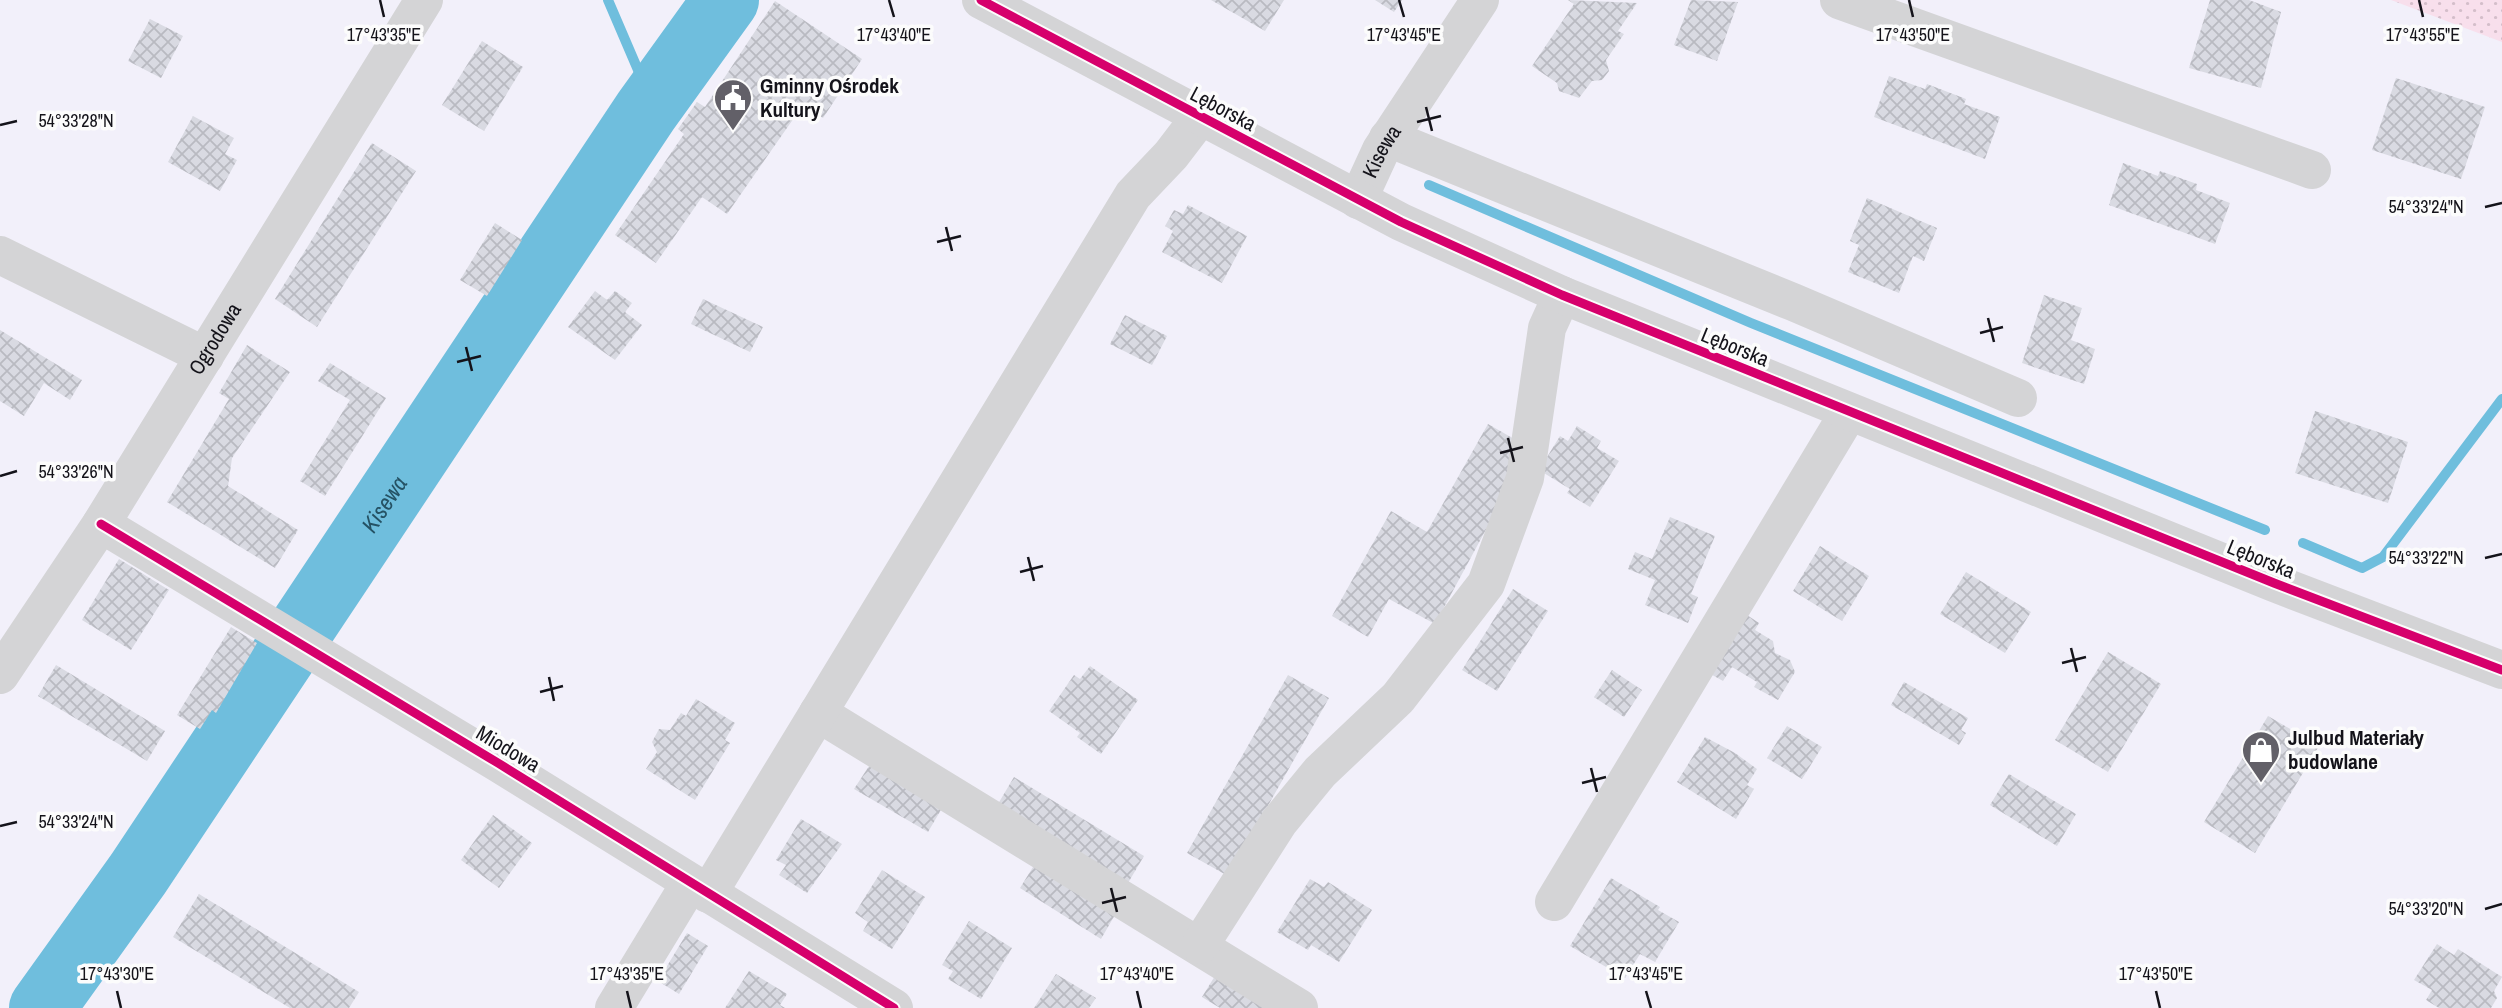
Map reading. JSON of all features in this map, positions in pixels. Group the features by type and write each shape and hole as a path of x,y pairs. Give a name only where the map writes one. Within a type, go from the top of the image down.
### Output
{"street":[{"name":"Ogrodowa","path":"0,675 101,524 424,0"},
{"name":"Lęborska","path":"981,0 1358,200 1562,295 2274,583 2502,670"},
{"name":"Kisewa","path":"1358,200 1388,138 1480,0"},
{"path":"1839,0 2312,170"},
{"path":"614,1008 818,713 1133,195 1171,155 1200,117"},
{"path":"1388,138 1793,302 2018,398"},
{"path":"0,255 205,356"},
{"path":"1200,945 1279,822 1320,772 1398,698 1486,584 1525,478 1547,328 1562,295"},
{"path":"1554,902 1849,412"},
{"name":"Miodowa","path":"101,524 699,888 871,1002"},
{"path":"818,713 1299,1008"}],"shaded area":[{"path":"2391,0 2502,0 2502,42"}],"building":[{"path":"1211,0 1284,0 1265,31"},
{"path":"1375,0 1402,0 1394,12"},
{"path":"1568,0 1637,3 1618,31 1624,34 1606,60 1609,71 1602,80 1592,81 1579,98 1559,91 1557,83 1532,66 1574,4"},
{"path":"1691,0 1738,2 1717,61 1674,45"},
{"path":"2210,0 2249,0 2281,12 2261,88 2189,68"},
{"name":"Gminny Ośrodek Kultury","path":"775,1 862,59 823,118 803,105 727,214 702,197 656,263 615,235 684,134 678,129 697,102 705,107"},
{"path":"150,19 183,36 161,78 128,61"},
{"path":"482,41 523,67 484,131 442,105"},
{"path":"1889,76 1925,89 1927,84 1966,99 1964,104 2000,117 1985,159 1874,117"},
{"path":"2396,78 2485,107 2461,179 2372,150"},
{"path":"193,116 234,138 225,154 237,160 220,191 168,162"},
{"path":"372,143 416,171 317,327 275,299"},
{"path":"2123,163 2158,176 2160,171 2197,184 2196,190 2230,203 2215,244 2109,205"},
{"path":"1867,198 1937,228 1924,261 1913,256 1899,293 1848,272 1859,245 1850,241"},
{"path":"1188,205 1247,236 1222,283 1162,252 1173,231 1165,226 1174,210 1183,214"},
{"path":"495,223 522,240 487,296 460,280"},
{"path":"595,291 607,300 615,291 632,303 625,312 642,325 615,360 568,327"},
{"path":"2044,295 2082,308 2071,340 2095,349 2084,384 2022,363"},
{"path":"703,299 763,327 750,352 691,324"},
{"path":"1125,315 1167,336 1152,365 1110,344"},
{"path":"0,330 82,380 70,400 44,383 24,416 0,401"},
{"path":"247,345 290,372 232,458 228,486 298,530 275,568 167,502 229,399 219,393"},
{"path":"330,363 386,398 325,496 300,481 350,400 318,381"},
{"path":"2315,411 2408,442 2388,503 2295,473"},
{"path":"1488,424 1530,448 1435,624 1389,599 1368,637 1332,616 1391,511 1427,532"},
{"path":"1577,426 1601,441 1597,448 1619,461 1590,507 1567,493 1570,489 1539,470 1560,436 1568,441"},
{"path":"1670,517 1715,536 1691,594 1698,597 1688,623 1645,605 1655,580 1628,569 1635,552 1652,559"},
{"path":"1820,546 1869,576 1842,621 1793,591"},
{"path":"119,559 169,590 131,650 82,620"},
{"path":"1966,572 2031,612 2005,653 1940,614"},
{"path":"1513,589 1548,611 1497,691 1462,670"},
{"path":"1744,613 1759,623 1755,630 1773,641 1775,653 1790,660 1795,672 1778,700 1754,687 1757,682 1732,667 1723,681 1707,672"},
{"path":"231,627 257,643 216,713 212,710 200,729 177,715"},
{"path":"2108,652 2161,684 2108,772 2055,740"},
{"path":"56,665 165,731 147,761 38,696"},
{"path":"1090,666 1138,700 1101,754 1077,737 1080,733 1049,711 1074,675 1080,679"},
{"path":"1612,670 1642,690 1624,717 1594,697"},
{"path":"1288,675 1329,698 1228,876 1187,853"},
{"path":"1904,682 1968,718 1961,730 1966,733 1959,745 1891,705"},
{"path":"696,699 735,723 725,740 730,743 695,800 646,769 657,752 652,742 659,729 670,730 681,713 686,716"},
{"name":"Julbud Materiały budowlane","path":"2268,716 2319,746 2255,853 2204,822"},
{"path":"1787,726 1822,747 1802,779 1767,758"},
{"path":"1705,737 1757,769 1747,785 1754,789 1736,819 1677,782"},
{"path":"873,760 945,803 928,832 854,789"},
{"path":"2009,774 2076,814 2057,846 1990,805"},
{"path":"1014,777 1144,856 1125,888 995,809"},
{"path":"493,815 532,843 499,888 461,860"},
{"path":"801,819 842,844 807,893 779,875 786,865 776,860"},
{"path":"1038,859 1119,908 1101,939 1020,888"},
{"path":"882,870 925,897 892,949 863,931 868,922 855,913"},
{"path":"1611,878 1660,907 1658,910 1679,922 1655,962 1640,954 1625,978 1570,946"},
{"path":"1310,879 1324,887 1328,882 1372,910 1339,962 1311,945 1308,950 1277,932"},
{"path":"199,894 359,992 349,1008 290,1008 173,937"},
{"path":"969,921 1012,948 981,999 948,979 953,971 942,965"},
{"path":"687,933 708,946 679,994 658,981"},
{"path":"2437,944 2454,955 2458,949 2502,977 2494,991 2497,998 2491,1008 2439,1008 2426,1000 2432,990 2414,980"},
{"path":"749,971 787,994 780,1005 785,1008 725,1008"},
{"path":"1218,971 1279,1008 1220,1008 1202,997"},
{"path":"1056,974 1096,998 1089,1008 1034,1008"}],"waterway":[{"path":"608,0 641,77 646,111"},
{"name":"Kisewa","path":"42,1008 138,874 646,111 726,0"},
{"path":"1429,185 1751,323 2265,530"},
{"path":"2303,543 2362,568 2383,557 2502,399"}],"cycle path":[{"path":"981,0 1401,222 1562,295 2274,583 2502,670"},
{"path":"101,524 498,763 894,1008"}],"place":[{"name":"Gminny Ośrodek Kultury","path":"733,132"},
{"name":"Julbud Materiały budowlane","path":"2261,784"}]}
